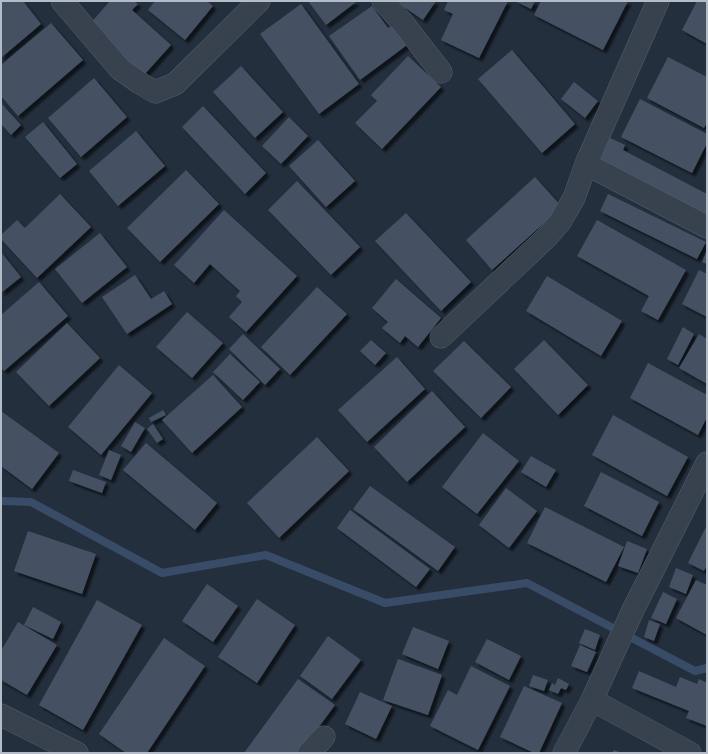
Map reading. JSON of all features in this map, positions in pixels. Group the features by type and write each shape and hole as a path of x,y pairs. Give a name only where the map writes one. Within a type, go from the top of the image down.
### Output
{"street":[{"path":"62,1 120,69 155,92 175,84 259,1"},
{"path":"383,1 403,23 441,72"},
{"path":"441,337 560,222 574,198 586,164 658,1"},
{"path":"586,164 707,227"},
{"path":"564,753 592,700 633,610 707,463"},
{"path":"592,700 690,753"},
{"path":"1,715 78,753"},
{"path":"309,753 324,737"}],"building":[{"path":"1,1 23,1 41,24 1,58"},
{"path":"110,1 134,1 138,4 132,10 171,45 144,75 89,25"},
{"path":"155,1 207,1 213,6 185,40 148,10"},
{"path":"308,1 355,1 356,2 326,25"},
{"path":"395,1 436,1 423,20"},
{"path":"448,1 508,1 479,58 441,40 453,14 444,10"},
{"path":"515,1 535,1 531,9"},
{"path":"541,1 628,1 603,50 534,15"},
{"path":"697,1 707,1 707,44 682,30"},
{"path":"301,4 359,84 319,114 260,34"},
{"path":"372,6 388,28 393,25 407,45 360,80 329,36"},
{"path":"51,23 83,60 18,116 1,96 1,65"},
{"path":"512,50 575,124 542,153 478,79"},
{"path":"408,56 441,87 382,149 355,123 377,101 371,95"},
{"path":"668,57 707,77 707,123 704,128 647,98"},
{"path":"241,66 283,112 255,138 213,92"},
{"path":"94,78 127,117 81,157 48,118"},
{"path":"574,82 598,101 585,118 561,99"},
{"path":"640,99 707,134 707,143 692,173 621,137"},
{"path":"1,103 21,125 11,135 1,124"},
{"path":"203,106 266,173 245,194 182,127"},
{"path":"289,117 308,136 281,164 262,146"},
{"path":"43,122 77,164 60,178 25,137"},
{"path":"136,131 165,166 118,206 89,171"},
{"path":"604,135 625,145 623,150 707,194 707,215 594,156"},
{"path":"318,140 355,181 326,207 289,166"},
{"path":"186,170 219,204 160,262 127,228"},
{"path":"535,177 562,207 492,270 466,240"},
{"path":"297,181 360,247 331,275 268,210"},
{"path":"60,194 91,227 37,278 1,239 1,235 17,220 25,228"},
{"path":"608,194 706,242 697,259 600,211"},
{"path":"224,210 297,276 246,332 229,317 242,302 236,296 240,291 210,264 194,283 174,265"},
{"path":"406,213 471,282 441,311 375,241"},
{"path":"597,220 686,270 658,320 641,311 649,296 577,256"},
{"path":"100,233 127,267 82,303 55,269"},
{"path":"707,250 707,264 702,262"},
{"path":"1,252 21,277 1,293"},
{"path":"699,270 707,274 707,317 682,304"},
{"path":"135,275 151,299 164,291 172,304 127,334 102,297"},
{"path":"547,276 622,321 601,356 526,311"},
{"path":"396,279 441,318 418,347 405,336 400,343 382,328 388,322 372,308"},
{"path":"39,282 68,316 4,371 1,368 1,315"},
{"path":"317,287 347,314 290,375 261,347"},
{"path":"187,312 223,343 192,378 156,347"},
{"path":"67,323 100,358 49,406 16,372"},
{"path":"683,327 694,334 678,365 667,359"},
{"path":"243,334 280,369 265,385 229,349"},
{"path":"699,334 707,339 707,384 679,368"},
{"path":"371,340 386,353 375,365 360,351"},
{"path":"544,340 588,385 558,415 514,369"},
{"path":"464,341 511,387 481,418 433,371"},
{"path":"230,354 260,382 243,400 213,372"},
{"path":"397,357 425,389 367,442 338,410"},
{"path":"648,363 707,395 707,417 698,435 630,398"},
{"path":"119,365 152,393 101,455 68,427"},
{"path":"213,375 242,407 192,453 162,420"},
{"path":"432,391 465,427 407,482 374,447"},
{"path":"163,410 166,415 151,422 149,418"},
{"path":"1,411 59,453 32,489 1,466"},
{"path":"613,415 688,457 667,496 592,455"},
{"path":"135,422 145,428 131,452 121,446"},
{"path":"153,424 163,439 157,443 147,429"},
{"path":"483,433 519,461 477,514 442,487"},
{"path":"317,437 349,471 279,538 247,503"},
{"path":"146,443 217,503 195,530 123,470"},
{"path":"109,450 121,455 111,480 99,475"},
{"path":"531,456 556,470 546,487 521,472"},
{"path":"73,470 106,482 102,493 69,481"},
{"path":"601,472 659,502 642,536 584,506"},
{"path":"370,486 455,547 438,571 353,509"},
{"path":"506,488 537,511 509,548 479,525"},
{"path":"545,507 624,547 606,582 527,543"},
{"path":"350,510 430,569 416,587 337,528"},
{"path":"707,525 707,565 704,571 688,563"},
{"path":"28,531 96,554 82,594 14,571"},
{"path":"627,541 647,549 638,573 618,566"},
{"path":"676,568 693,575 686,594 669,587"},
{"path":"696,580 707,585 707,635 676,618"},
{"path":"207,584 238,606 213,642 182,621"},
{"path":"663,592 677,599 666,624 651,618"},
{"path":"257,599 295,625 257,683 218,657"},
{"path":"97,600 142,625 83,730 39,705"},
{"path":"33,607 61,622 53,639 24,625"},
{"path":"649,620 660,624 654,641 644,637"},
{"path":"18,622 57,645 27,695 1,680 1,651"},
{"path":"413,627 449,641 438,669 402,654"},
{"path":"585,629 600,635 595,650 579,643"},
{"path":"328,636 361,660 332,699 300,676"},
{"path":"164,638 205,666 147,753 126,753 99,734"},
{"path":"487,639 521,656 509,680 475,662"},
{"path":"580,645 596,652 587,672 571,666"},
{"path":"398,659 442,675 428,715 383,700"},
{"path":"471,666 510,686 478,750 430,726 448,690 457,695"},
{"path":"639,671 676,687 680,677 697,684 699,679 707,683 707,726 686,718 689,711 632,688"},
{"path":"533,675 548,680 544,691 529,686"},
{"path":"558,678 569,684 566,690 561,688 558,694 549,690 552,683 555,685"},
{"path":"298,679 335,705 300,753 244,753"},
{"path":"524,686 562,703 539,753 534,753 500,737"},
{"path":"360,692 392,706 376,739 345,724"},
{"path":"614,750 622,753 612,753"}],"waterway":[{"path":"1,501 31,502 162,573 266,555 385,603 527,583 695,671 707,668"}]}
